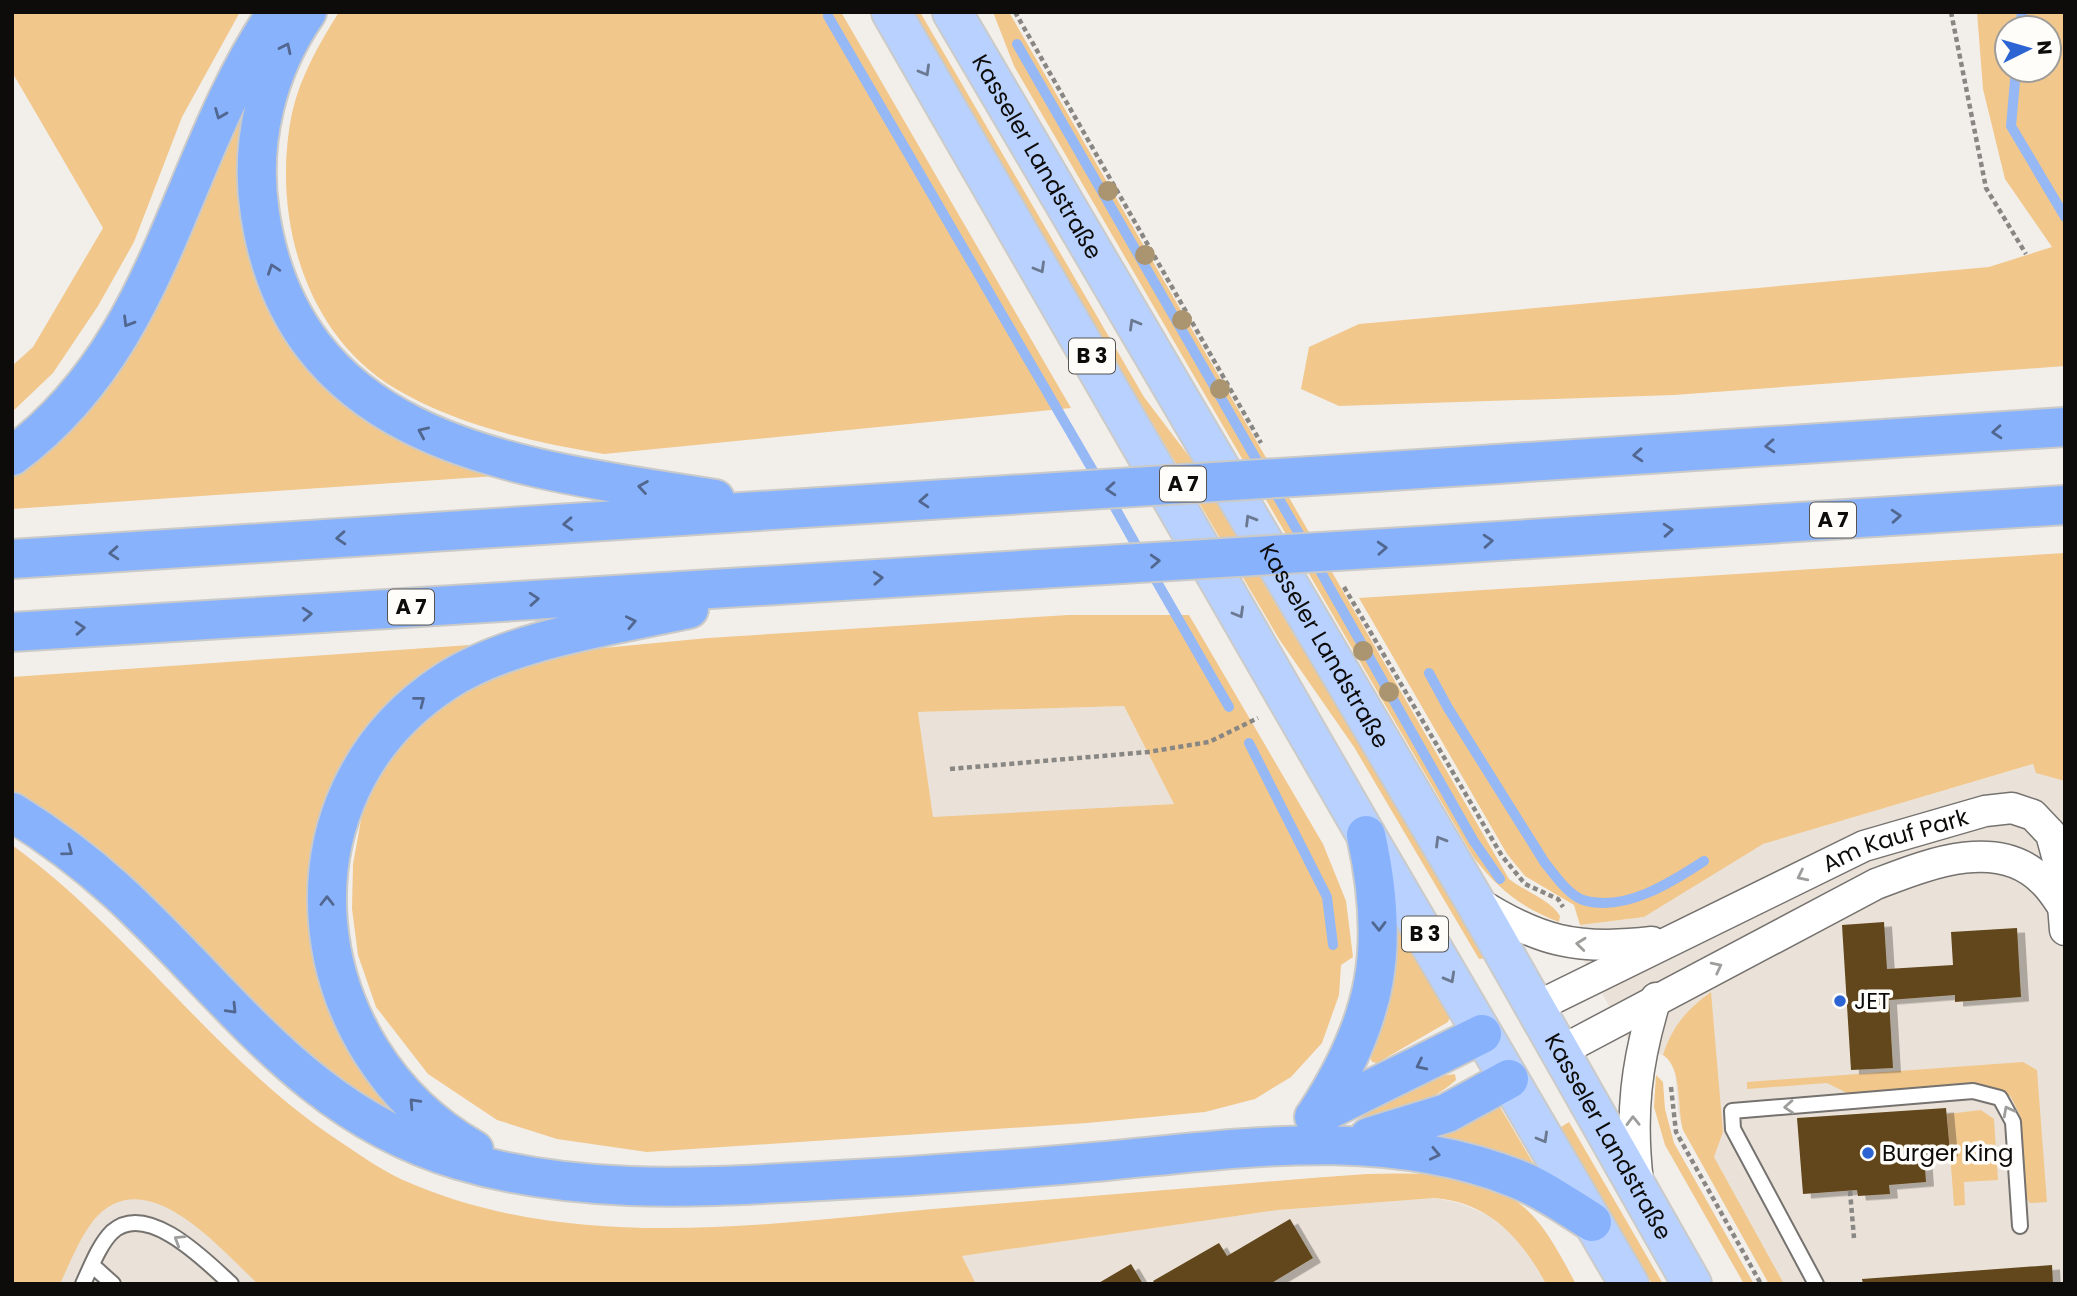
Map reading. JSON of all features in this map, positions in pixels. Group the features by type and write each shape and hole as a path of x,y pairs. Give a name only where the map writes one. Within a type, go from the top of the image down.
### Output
{"highway":[{"path":"12,456 38,438 66,410 113,348 157,270 243,64 277,12"},
{"path":"307,12 278,65 266,98 256,166 259,206 274,275 297,318 332,366 359,393 387,412 418,430 461,448 555,473 782,510"},
{"name":"A 7","path":"12,559 2065,427"},
{"name":"A 7","path":"12,632 2065,505"},
{"path":"509,1171 459,1142 428,1118 397,1085 352,1020 336,977 328,936 326,894 331,853 342,812 357,780 379,745 409,709 446,681 489,660 566,636 809,582"},
{"path":"12,812 40,830 116,890 257,1035 335,1101 412,1142 459,1160 597,1186 680,1189 964,1174 1232,1149 1343,1143 1416,1150 1487,1168 1522,1181 1599,1233"},
{"path":"1315,1116 1347,1063 1362,1030 1374,982 1380,933 1376,883 1366,835"},
{"path":"1232,1149 1315,1116 1482,1034"},
{"path":"1343,1143 1401,1129 1447,1113 1508,1079"}],"main road":[{"name":"B 3","path":"891,12 1366,835 1629,1284"},
{"name":"Kasseler Landstraße","path":"952,12 1474,900 1692,1284"},
{"path":"1482,1034 1536,1007"},
{"path":"1508,1079 1561,1051"}],"street":[{"name":"Am Kauf Park","path":"1536,1007 1864,846 1948,820 2012,808 2033,815 2051,834 2060,867 2064,919"},
{"name":"Am Kauf Park","path":"1561,1051 1656,998 1877,884 1927,865 1966,857 1995,858 2020,865 2042,880 2064,919"},
{"name":"Am Kauf Park","path":"1474,900 1533,934 1568,943 1623,945 1673,939"},
{"path":"1639,1189 1633,1103 1644,1038 1656,998"}],"lane":[{"path":"1816,1284 1733,1129 1732,1111 1973,1091 2000,1098 2013,1122 2020,1226"},
{"path":"83,1284 110,1234 117,1228 133,1223 145,1224 190,1247 231,1284"},
{"path":"1599,1233 1614,1284"},
{"path":"92,1265 113,1284"}],"path":[{"path":"1951,12 1986,188 2026,254"},
{"path":"950,769 1148,752 1209,742 1290,702"},
{"path":"1669,1077 1676,1132 1761,1284"},
{"path":"1850,1191 1854,1238"}],"shaded area":[{"path":"12,12 240,12 182,117 134,242 98,306 53,373 12,412 12,366 33,347 103,228 12,72"},
{"path":"339,12 841,12 1071,408 604,454 497,431 420,402 364,366 338,337 317,305 302,269 291,230 286,191 292,113 311,61"},
{"path":"911,12 920,12 1144,397 1191,459 1298,642 1364,740 1487,958 1479,959 1354,747 1279,639"},
{"path":"993,12 1009,12 1509,879 1556,910 1560,916 1559,922 1512,896 1492,879 1474,858 1014,66"},
{"path":"1977,12 2065,12 2065,366 1674,395 1339,406 1301,389 1309,347 1359,324 1989,267 2052,247 2005,179 1983,89"},
{"path":"246,82 289,339 496,476 12,509 12,472 28,463"},
{"path":"2065,553 2065,781 2036,773 2033,764 1763,844 1644,917 1580,925 1574,905 1525,876 1507,854 1359,598"},
{"path":"1068,615 1189,615 1323,844 1346,901 1353,957 1341,965 1339,995 1322,1043 1291,1077 1255,1099 1205,1112 1087,1123 647,1152 557,1139 497,1120 428,1074 376,1007 358,955 352,909 353,864 363,809 383,769 419,724 460,692 497,676 582,650 708,638","holes":["1124,706 1174,804 933,817 918,712"]},
{"path":"470,645 477,651 374,721 311,929 319,979 342,1035 380,1091 425,1132 343,1092 12,802 12,677"},
{"path":"1124,706 1174,804 933,818 918,712"},
{"path":"2065,755 2065,1284 1769,1284 1683,1130 1678,1112 1675,1069 1663,1055 1635,1050 1625,1035 1578,950 1580,925 1644,917 1762,844"},
{"path":"12,845 96,916 252,1072 294,1108 387,1172 469,1204 537,1219 606,1226 677,1228 818,1220 1367,1174 1431,1175 1473,1181 1512,1198 1542,1227 1576,1284 1546,1284 1526,1252 1488,1215 1455,1201 1435,1198 1278,1210 962,1256 976,1284 258,1284 203,1232 181,1216 158,1204 135,1199 113,1204 93,1221 79,1243 60,1284 12,1284"},
{"path":"1395,924 1450,1017 1448,1022 1377,1063 1372,1062 1370,1056"},
{"path":"12,934 310,1284 12,1284"},
{"path":"1711,992 1723,1132 1714,1157 1784,1284 1769,1284 1683,1130 1677,1079 1674,1069 1663,1055 1681,1020"},
{"path":"2023,1062 2037,1070 2047,1202 2030,1203 2026,1198 2021,1118 2011,1097 2002,1091 1977,1083 1849,1094 1827,1083 1747,1089 1747,1082"},
{"path":"1455,1074 1456,1080 1444,1090 1416,1104 1385,1113 1338,1121 1339,1111 1441,1076"},
{"path":"1656,1075 1663,1082 1665,1109 1674,1143 1754,1284 1744,1284 1665,1145 1654,1107"},
{"path":"1496,1106 1500,1107 1536,1168 1428,1137"},
{"path":"1981,1110 1994,1119 1998,1180 1964,1182 1965,1205 1954,1206 1947,1114"},
{"path":"1569,1122 1663,1284 1652,1284 1561,1127"},
{"path":"1435,1198 1459,1203 1488,1215 1520,1241 1546,1284 976,1284 962,1256 1278,1210"}],"building":[{"path":"1884,922 1887,969 1953,965 1951,932 2017,928 2021,997 1955,1002 1955,995 1889,1000 1893,1068 1851,1070 1842,925"},
{"name":"Burger King","path":"1946,1108 1950,1152 1924,1154 1926,1182 1889,1185 1890,1194 1858,1196 1857,1190 1803,1194 1797,1118"},
{"path":"1290,1219 1313,1258 1270,1284 1155,1284 1153,1281 1219,1243 1227,1256"},
{"path":"1131,1264 1143,1284 1097,1284"},
{"path":"2052,1265 2053,1284 1863,1284 1862,1279"}],"waterway":[{"path":"828,16 1099,481"},
{"path":"1017,44 1263,471"},
{"path":"2015,84 2011,126 2065,217"},
{"path":"1272,487 1305,544"},
{"path":"1109,497 1141,554"},
{"path":"1314,560 1473,840 1500,879"},
{"path":"1150,570 1229,707"},
{"path":"1429,673 1545,863 1572,894 1583,900 1599,903 1631,899 1662,886 1704,861"},
{"path":"1249,743 1327,897 1333,945"}],"place":[{"name":"JET","path":"1840,1001"},
{"name":"Burger King","path":"1868,1153"}]}
